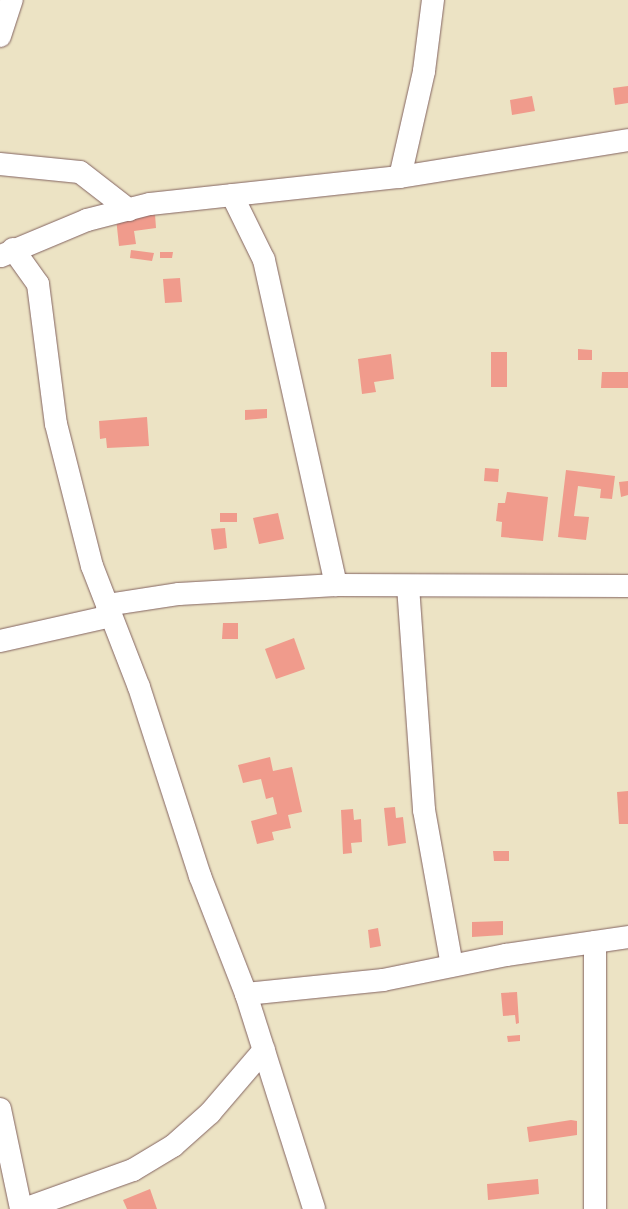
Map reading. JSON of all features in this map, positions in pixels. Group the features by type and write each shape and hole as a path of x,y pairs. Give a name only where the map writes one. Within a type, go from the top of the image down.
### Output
{"street":[{"path":"0,36 12,0"},
{"path":"400,177 424,71 433,0"},
{"path":"314,1209 246,994 200,876 72,499 56,424 38,284 7,253 129,210 400,177 628,140"},
{"path":"0,164 80,172 129,210"},
{"path":"232,196 264,260 336,585"},
{"path":"0,641 109,610 179,594 336,585 628,586"},
{"path":"408,586 424,810 452,966"},
{"path":"246,994 383,980 452,966 628,936"},
{"path":"595,942 595,1209"},
{"path":"0,1109 22,1209 133,1170 173,1146 210,1113 264,1050"}],"building":[{"path":"628,86 628,103 615,105 613,88"},
{"path":"532,96 535,111 512,115 510,100"},
{"path":"155,214 156,228 134,231 136,244 119,246 116,218"},
{"path":"131,250 154,253 152,261 130,258"},
{"path":"160,252 173,252 172,258 160,258"},
{"path":"180,278 182,302 165,303 163,279"},
{"path":"578,349 592,350 592,360 578,360"},
{"path":"491,352 507,352 507,387 491,387"},
{"path":"391,354 394,379 374,382 376,392 362,394 358,359"},
{"path":"602,372 628,372 628,388 601,388"},
{"path":"267,409 267,418 245,420 245,410"},
{"path":"147,417 149,446 107,448 106,438 100,439 99,421"},
{"path":"485,468 499,469 498,482 484,481"},
{"path":"566,470 615,476 612,499 600,498 601,489 578,486 574,516 589,517 586,540 558,537"},
{"path":"628,481 628,495 621,497 619,482"},
{"path":"507,492 548,497 543,541 501,537 502,522 496,521 498,503 505,503"},
{"path":"220,513 237,513 237,522 220,522"},
{"path":"278,513 284,539 259,544 253,518"},
{"path":"225,528 227,548 214,550 211,529"},
{"path":"223,623 238,623 238,639 222,639"},
{"path":"294,638 305,669 276,679 265,649"},
{"path":"270,757 273,771 292,767 302,812 288,815 291,828 272,832 274,840 257,844 251,821 277,814 273,797 266,799 261,779 243,783 238,765"},
{"path":"628,791 628,824 619,824 617,792"},
{"path":"395,807 396,818 403,817 406,843 388,846 384,808"},
{"path":"353,809 354,820 361,819 362,842 351,843 352,853 343,854 341,810"},
{"path":"493,851 509,851 509,861 494,861"},
{"path":"503,921 503,935 472,937 472,922"},
{"path":"378,928 381,946 370,948 368,930"},
{"path":"517,992 519,1023 516,1024 515,1015 503,1016 501,993"},
{"path":"520,1035 520,1041 508,1042 507,1036"},
{"path":"571,1120 577,1121 577,1135 529,1142 527,1127"},
{"path":"538,1179 539,1194 488,1200 487,1184"},
{"path":"150,1189 157,1209 127,1209 123,1200"}]}
